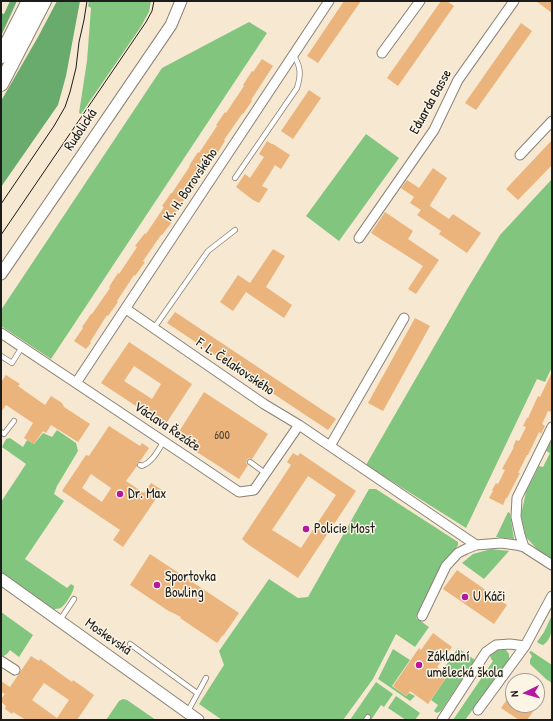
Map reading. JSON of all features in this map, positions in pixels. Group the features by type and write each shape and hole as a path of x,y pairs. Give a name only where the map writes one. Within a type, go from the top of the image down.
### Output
{"highway":[{"path":"1,56 29,1"},
{"path":"1,84 44,1"}],"street":[{"name":"Rudolická","path":"1,274 171,25 180,1"},
{"name":"K. H. Borovského","path":"76,383 329,1"},
{"path":"382,53 420,1"},
{"name":"Eduarda Basse","path":"359,238 434,130 458,80 514,1"},
{"path":"520,155 552,121"},
{"name":"F. L. Čelakovského","path":"126,309 264,404 299,425 476,545"},
{"path":"330,446 404,318"},
{"name":"Václava Řezáče","path":"1,333 239,492 254,490 299,425"},
{"path":"524,547 516,517 517,498 552,427"},
{"path":"422,616 446,566 458,553 476,545 501,543 524,547 552,565"},
{"name":"Moskevská","path":"1,579 198,720"},
{"path":"478,710 525,646 552,596"},
{"path":"442,720 486,652 496,645 510,644 525,646"},
{"path":"1,661 15,670"}],"lane":[{"path":"235,178 297,88 301,76 294,56"},
{"path":"154,328 208,251 235,230"},
{"path":"1,356 12,363 22,347"},
{"path":"1,432 4,434 14,421"},
{"path":"140,465 142,466 147,464 153,458 164,441"},
{"path":"250,462 265,473"},
{"path":"59,621 74,599"},
{"path":"130,644 197,693"},
{"path":"187,713 206,678"}],"green space":[{"path":"10,1 17,1 1,36 1,13 4,14"},
{"path":"57,1 80,1 66,76 58,105 1,187 1,101"},
{"path":"89,1 151,1 149,12 140,28 81,114 79,113 87,61 91,8 88,6"},
{"path":"249,22 267,33 51,359 1,326 1,310 162,68"},
{"path":"366,134 399,158 339,241 306,216"},
{"path":"552,179 552,367 545,382 537,379 466,528 366,465 500,235"},
{"path":"57,430 76,443 78,451 57,486 54,494 64,501 25,559 67,588 71,584 74,586 73,591 63,606 53,609 1,572 1,502 26,464 2,447 6,439 10,438 23,447 27,440 34,444 43,433 52,437"},
{"path":"552,439 552,560 543,556 526,537 521,515 526,492 539,466 543,467 550,453 546,451"},
{"path":"369,489 376,489 458,542 455,550 445,561 416,618 429,627 415,647 396,634 373,679 343,720 222,720 199,704 224,665 219,651 269,579 298,598 308,597"},
{"path":"508,512 510,513 514,539 496,537"},
{"path":"491,549 509,551 484,579 462,563 473,554"},
{"path":"1,612 33,635 19,657 10,650 7,654 2,657 1,656"},
{"path":"552,615 552,628 549,639 543,645 540,644 537,642 544,632"},
{"path":"458,648 475,660 441,711 437,713 434,711 438,705 431,700 448,675 442,671"},
{"path":"393,649 410,660 392,686 406,696 409,693 415,696 410,701 378,679"},
{"path":"499,649 506,650 509,654 509,661 465,720 453,720 493,661 490,655"},
{"path":"531,651 552,665 552,683 545,678 545,673 540,673 530,664 532,656 529,652"},
{"path":"376,682 393,694 384,707 381,705 371,720 350,720"},
{"path":"396,696 420,713 415,720 406,720 388,708"},
{"path":"123,699 127,700 156,720 106,720 119,701"}],"building":[{"path":"344,1 361,1 318,63 307,56"},
{"path":"441,1 447,1 454,6 398,86 387,78"},
{"path":"536,1 552,1 552,13"},
{"path":"521,23 532,31 476,110 465,103"},
{"path":"262,59 273,66 251,100 252,101 224,140 225,141 216,155 215,154 197,180 198,181 189,195 188,194 170,221 172,222 143,261 145,262 135,276 134,275 117,301 118,302 108,316 107,315 86,349 74,341 83,328 82,327 137,247 135,246 145,233 146,234 164,207 162,206 244,86 243,85 252,71 253,72"},
{"path":"309,90 321,98 293,139 281,131"},
{"path":"552,140 552,165 518,200 506,189"},
{"path":"267,141 290,155 281,169 275,165 262,186 268,189 259,203 236,187 245,174 250,178 264,157 259,154"},
{"path":"433,168 447,178 430,206 449,219 453,214 481,233 467,253 439,234 441,231 417,215 421,210 410,203 414,197 401,188 407,180 419,188"},
{"path":"385,212 413,231 408,239 439,260 416,294 408,289 423,266 371,233"},
{"path":"273,249 285,256 266,287 292,305 284,318 246,292 233,311 220,302 238,275 250,283"},
{"path":"175,312 336,419 328,430 167,323"},
{"path":"415,318 430,326 383,411 368,403"},
{"path":"129,342 192,384 165,425 101,383","holes":["134,366 161,384 152,399 124,381"]},
{"path":"552,372 552,412 548,411 542,424 545,426 541,434 539,432 503,505 489,498 496,483 498,484 505,470 502,469 514,447 516,440 519,441 526,427 523,426 538,396 540,397"},
{"path":"6,375 20,384 18,386 45,405 51,396 62,403 64,407 90,424 78,442 51,425 46,433 43,431 34,444 24,438 33,423 6,405 1,412 1,382"},
{"path":"204,392 268,434 252,459 249,458 247,460 246,463 248,465 239,479 175,438"},
{"path":"109,426 140,446 142,443 149,448 137,463 137,466 126,481 144,493 151,483 162,490 123,547 113,540 120,530 62,491 86,455 89,456","holes":["91,474 111,488 102,502 82,488"]},
{"path":"293,453 298,456 300,453 356,491 298,578 242,539 291,465 287,462","holes":["308,476 336,495 301,548 272,530"]},
{"path":"150,554 239,613 217,643 180,618 181,617 167,610 130,585"},
{"path":"457,570 507,605 494,624 443,589"},
{"path":"433,633 452,647 437,667 448,675 428,704 410,691 406,696 393,686 419,648 421,650"},
{"path":"31,656 39,661 40,659 72,682 73,680 94,695 77,720 26,720 5,709 6,706 1,702 1,699 5,694 1,692 1,681 10,687","holes":["44,683 69,700 57,718 32,700"]},
{"path":"505,702 505,711 501,708"},
{"path":"508,713 532,713 527,720 519,720"}],"tram line":[{"path":"1,204 54,126 65,107 76,68 79,42 87,1"},
{"path":"1,235 146,22 152,11 154,1"}],"place":[{"name":"Dr. Max","path":"120,494"},
{"name":"Policie Most","path":"306,529"},
{"name":"Sportovka Bowling","path":"157,585"},
{"name":"U Káči","path":"465,597"},
{"name":"Základní umělecká škola","path":"419,665"}]}
